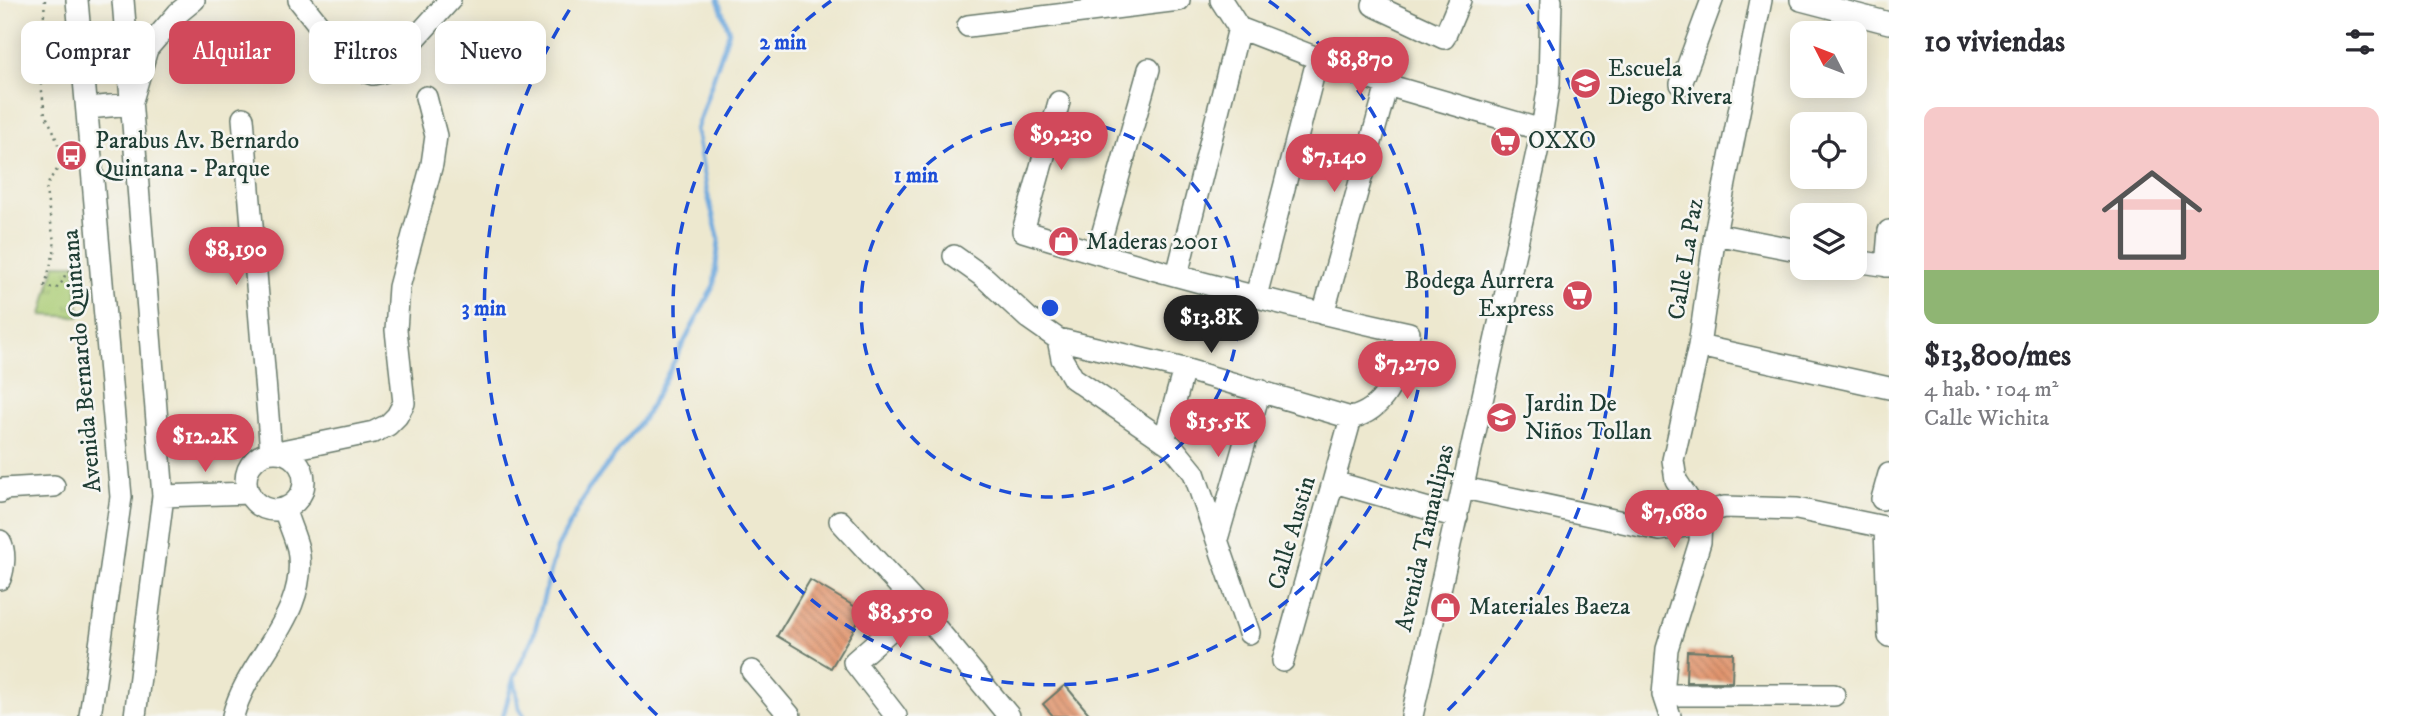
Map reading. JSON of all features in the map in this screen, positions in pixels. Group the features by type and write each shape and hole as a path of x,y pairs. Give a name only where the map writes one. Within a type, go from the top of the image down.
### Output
{"street":[{"name":"Avenida Bernardo Quintana","path":"77,0 121,497 90,716"},
{"path":"122,0 163,496 135,716"},
{"path":"131,104 147,49 178,13 194,0"},
{"path":"299,0 352,67 373,74 387,71 450,0"},
{"path":"968,26 1179,0"},
{"path":"1221,0 1240,28 1387,85 1542,130"},
{"path":"1375,0 1373,5 1444,38 1460,0"},
{"name":"Avenida Tamaulipas","path":"1412,716 1542,130 1549,84 1551,0"},
{"path":"1681,84 1712,0"},
{"name":"Calle La Paz","path":"1701,518 1676,480 1673,460 1699,346 1715,234 1761,0"},
{"path":"1801,0 1885,23"},
{"path":"1878,0 1885,23"},
{"path":"1177,275 1240,28"},
{"path":"1256,296 1318,57"},
{"path":"1097,253 1149,69"},
{"path":"1323,314 1387,85"},
{"path":"274,452 288,454 297,462 304,483 301,494 294,503 274,510 263,508 255,502 248,493 246,484 249,467 262,455 274,452 374,432 388,425 404,403 396,330 399,287 432,164 436,136 426,97"},
{"path":"954,256 985,278 1028,318 1058,340 1184,369 1351,418 1365,415 1378,406 1388,392 1409,332 1323,314 1023,231 1059,102"},
{"path":"88,108 131,104"},
{"path":"243,118 274,452"},
{"path":"1867,263 1887,266 1889,230"},
{"path":"1715,234 1790,249"},
{"path":"1058,340 1062,359 1073,378 1172,446 1194,474 1250,633"},
{"path":"1699,346 1889,388"},
{"path":"1164,441 1184,369"},
{"path":"1217,539 1260,390"},
{"name":"Calle Austin","path":"1283,661 1351,418"},
{"path":"1882,499 1889,474"},
{"path":"1334,482 1457,517"},
{"path":"0,492 3,489 54,486"},
{"path":"1464,488 1660,530 1686,526 1710,511 1724,507 1797,509 1887,528 1889,636"},
{"path":"163,496 248,493"},
{"path":"233,716 241,693 285,621 295,597 299,573 298,550 284,508"},
{"path":"1670,716 1663,695 1667,649 1700,542 1701,518"},
{"path":"840,521 918,606 1005,715"},
{"path":"0,541 3,558 0,579"},
{"path":"896,716 854,662 918,606"},
{"path":"752,671 790,716"},
{"path":"1663,695 1834,695"}],"path":[{"path":"45,0 38,62 45,114 60,152 60,166 50,179 46,191 55,247 45,286 55,289 63,281 66,272 72,271 88,277"}],"green space":[{"path":"55,264 76,264 79,317 42,315"}],"building":[{"path":"810,580 864,612 831,668 777,636"},
{"path":"1687,651 1733,653 1732,682 1686,682"},
{"path":"1065,685 1091,716 1053,716 1043,704"}],"waterway":[{"path":"503,716 514,677 533,637 557,548 588,490 646,415 714,285 719,239 696,130 729,31 718,0"},
{"path":"514,678 519,708 524,716"}],"place":[{"name":"Escuela Diego Rivera","path":"1585,83"},
{"name":"OXXO","path":"1505,141"},
{"name":"Parabus Av. Bernardo Quintana - Parque","path":"72,155"},
{"name":"Maderas 2001","path":"1063,242"},
{"name":"Bodega Aurrera Express","path":"1577,295"},
{"name":"Jardin De Niños Tollan","path":"1502,418"},
{"name":"Materiales Baeza","path":"1446,607"}]}
